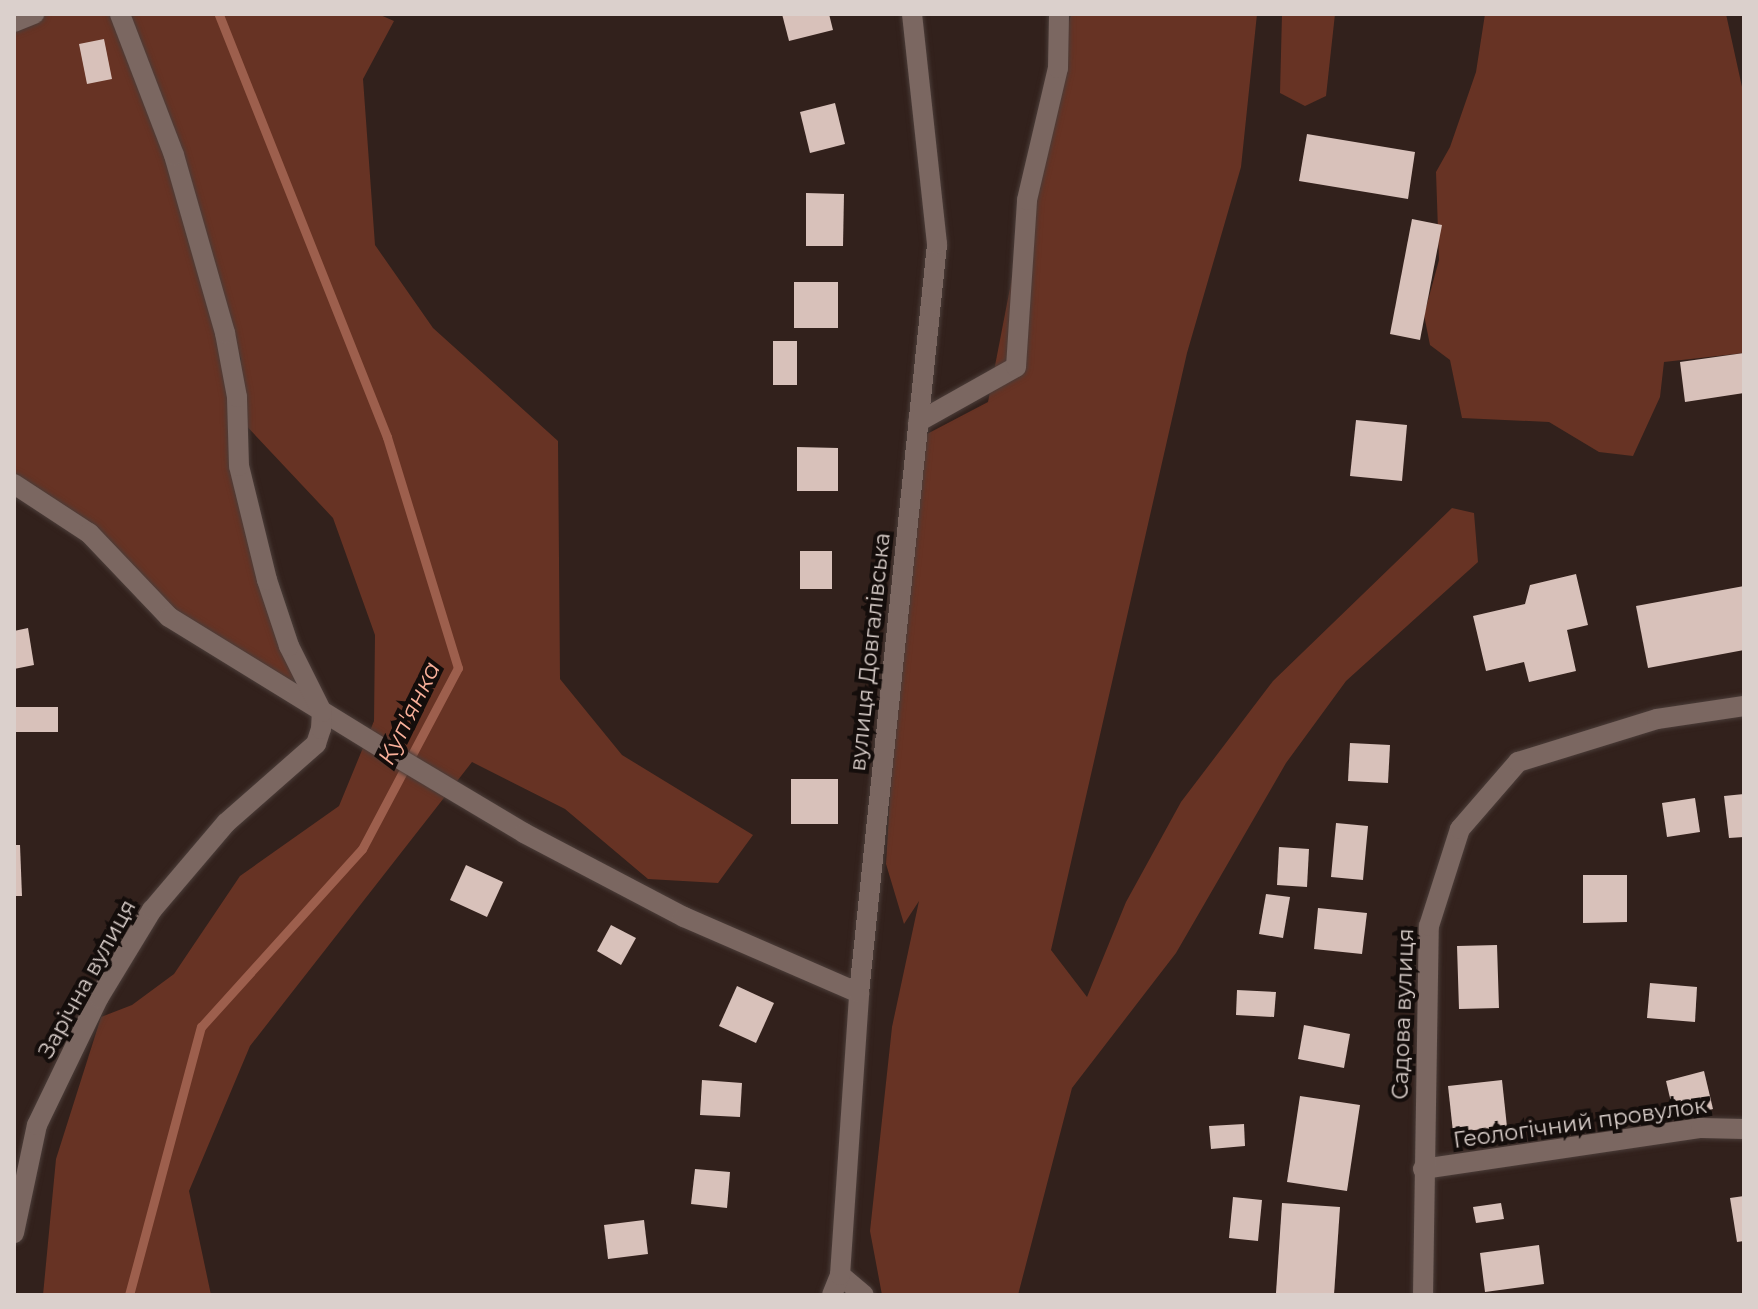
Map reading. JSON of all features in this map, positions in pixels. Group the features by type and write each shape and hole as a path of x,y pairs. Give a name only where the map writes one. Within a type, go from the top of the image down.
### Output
{"street":[{"path":"14,22 34,14"},
{"path":"120,14 174,155 225,333 237,397 239,466 267,580 289,646 322,712"},
{"name":"вулиця Довгалівська","path":"832,1295 840,1275 859,993 937,244 912,14"},
{"path":"918,422 1016,367 1027,200 1058,68 1059,14"},
{"path":"14,484 89,533 169,617 390,753 524,833 684,917 859,993"},
{"name":"Садова вулиця","path":"1423,1295 1429,926 1460,829 1518,762 1657,719 1744,706"},
{"name":"Зарічна вулиця","path":"14,1233 37,1125 99,997 181,870 316,744 322,712"},
{"name":"Геологічний провулок","path":"1423,1169 1701,1128 1744,1129"},
{"path":"840,1275 864,1295"}],"shaded area":[{"path":"14,14 378,14 394,21 363,79 375,245 433,328 558,441 560,679 622,755 753,835 718,883 648,879 565,809 472,762 250,1046 189,1191 211,1295 43,1295 56,1159 101,1017 132,1005 174,974 240,876 339,806 374,721 375,635 333,518 240,419 251,516 322,712 134,582 14,484","holes":["188,204 241,359 238,400"]},
{"path":"1071,14 1257,14 1241,167 1187,353 1051,950 1087,997 1126,902 1181,802 1273,681 1452,508 1474,513 1478,562 1346,681 1286,763 1176,953 1072,1088 1018,1295 882,1295 870,1231 892,1027 919,901 904,924 886,864 893,744 925,435 988,402 1027,200"},
{"path":"1282,14 1335,14 1326,96 1305,106 1280,93"},
{"path":"1485,14 1726,14 1744,96 1744,353 1664,362 1660,397 1633,456 1599,452 1549,422 1462,418 1450,360 1430,345 1424,315 1439,260 1436,172 1450,147 1476,72"}],"building":[{"path":"782,14 829,14 833,30 789,41"},
{"path":"104,39 112,79 87,84 79,44"},
{"path":"835,103 845,144 810,153 800,112"},
{"path":"1307,134 1415,152 1408,199 1299,181"},
{"path":"806,193 844,194 843,246 806,246"},
{"path":"1412,219 1442,225 1420,340 1390,334"},
{"path":"794,282 838,282 838,328 794,328"},
{"path":"773,341 797,341 797,385 773,385"},
{"path":"1744,353 1744,393 1685,402 1680,362"},
{"path":"1356,420 1407,425 1402,481 1350,476"},
{"path":"797,447 838,448 838,491 797,491"},
{"path":"800,551 832,551 832,589 800,589"},
{"path":"1576,574 1588,625 1567,630 1576,671 1529,682 1524,662 1486,671 1473,616 1525,604 1530,585"},
{"path":"1744,586 1744,650 1648,668 1636,606"},
{"path":"28,628 34,665 14,669 14,631"},
{"path":"14,707 58,707 58,732 14,732"},
{"path":"1350,743 1390,745 1388,783 1348,781"},
{"path":"791,779 838,779 838,824 791,824"},
{"path":"1744,794 1744,837 1729,838 1724,796"},
{"path":"1695,798 1700,832 1667,837 1662,803"},
{"path":"1336,823 1368,826 1363,880 1331,877"},
{"path":"14,845 20,845 22,896 14,896"},
{"path":"1279,847 1309,849 1307,887 1277,885"},
{"path":"466,865 503,882 487,917 450,900"},
{"path":"1583,875 1627,875 1627,922 1583,923"},
{"path":"1266,894 1290,897 1283,938 1259,934"},
{"path":"1318,908 1367,913 1362,954 1314,949"},
{"path":"611,925 636,938 621,965 597,951"},
{"path":"1497,945 1499,1008 1459,1009 1457,946"},
{"path":"1650,983 1697,987 1695,1022 1647,1018"},
{"path":"737,986 774,1003 756,1043 719,1026"},
{"path":"1237,990 1276,992 1274,1017 1236,1015"},
{"path":"1304,1025 1350,1034 1344,1068 1298,1059"},
{"path":"1704,1071 1713,1109 1675,1119 1666,1081"},
{"path":"702,1080 742,1083 740,1117 700,1115"},
{"path":"1502,1080 1507,1127 1453,1132 1448,1086"},
{"path":"1300,1096 1360,1105 1347,1191 1287,1182"},
{"path":"1244,1124 1245,1146 1211,1149 1209,1126"},
{"path":"695,1169 730,1172 727,1208 691,1204"},
{"path":"1744,1196 1744,1241 1737,1242 1730,1198"},
{"path":"1233,1197 1262,1200 1258,1241 1229,1238"},
{"path":"1282,1203 1340,1207 1334,1295 1276,1293"},
{"path":"1501,1203 1504,1219 1476,1223 1473,1207"},
{"path":"644,1220 648,1254 608,1259 604,1225"},
{"path":"1539,1245 1544,1284 1485,1292 1480,1253"}],"waterway":[{"name":"Куп'янка","path":"129,1295 201,1027 362,849 458,668 387,437 219,14"}]}
